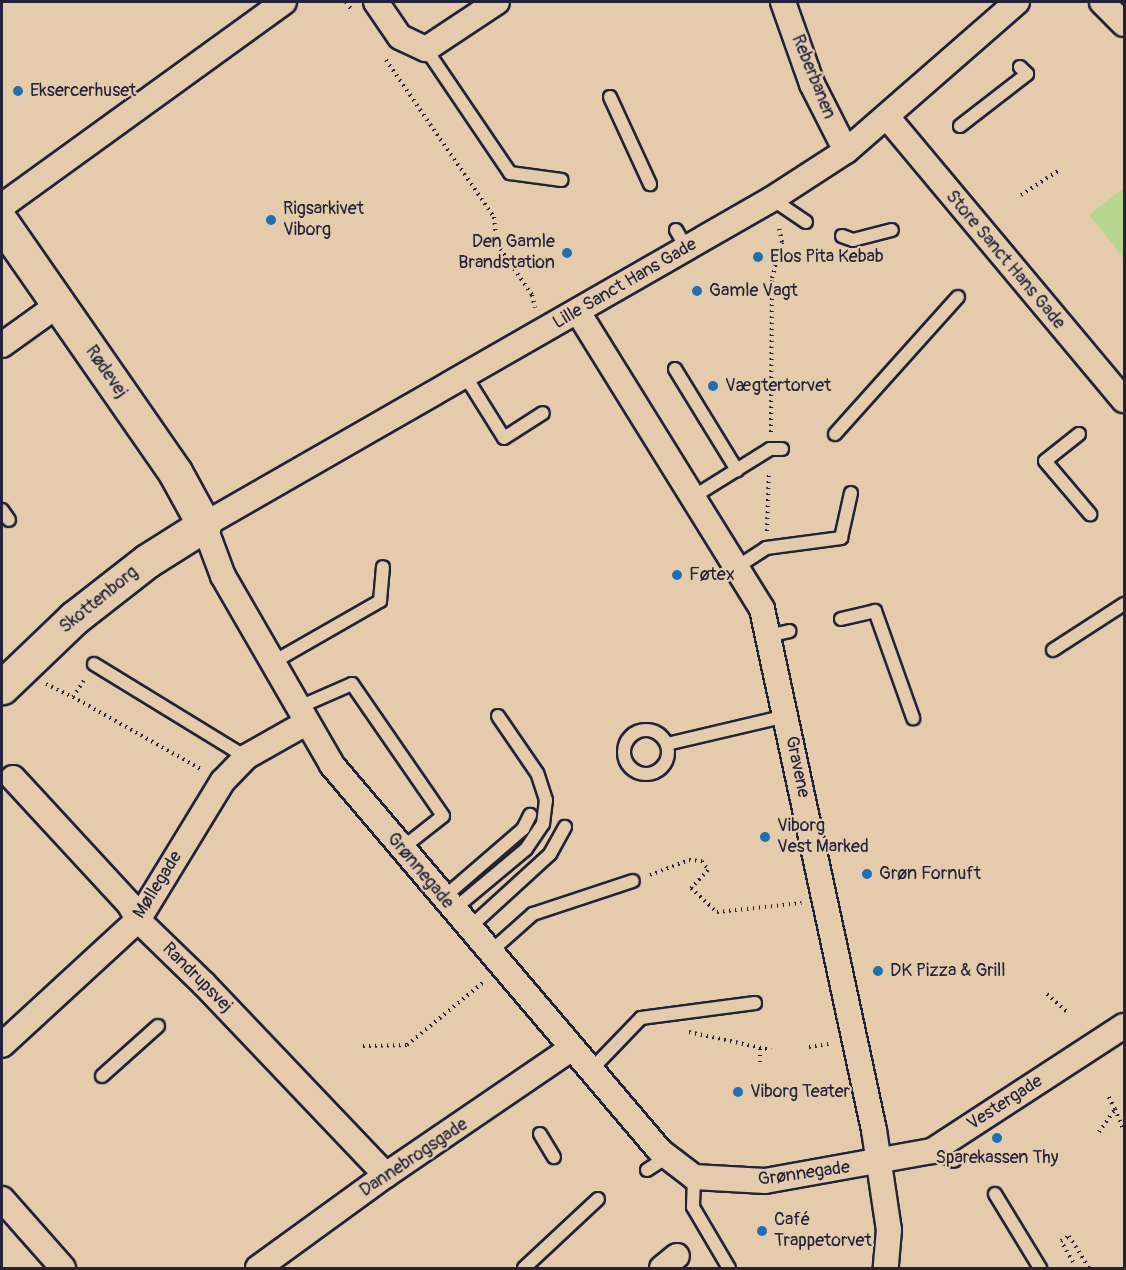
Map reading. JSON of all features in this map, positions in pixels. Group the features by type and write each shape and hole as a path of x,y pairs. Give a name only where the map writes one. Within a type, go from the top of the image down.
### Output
{"street":[{"path":"2,206 284,2"},
{"path":"376,2 400,37 426,49 497,2"},
{"name":"Reberbanen","path":"783,2 812,84 846,151"},
{"name":"Lille Sanct Hans Gade","path":"204,525 464,374 578,312 682,239 772,199 846,151 989,32 1016,2"},
{"path":"1102,2 1125,24"},
{"name":"Store Sanct Hans Gade","path":"886,117 1002,265 1118,400"},
{"name":"Rødevej","path":"2,223 174,472 204,525"},
{"path":"2,345 59,304"},
{"name":"Gravene","path":"578,312 779,634 786,716 826,900 878,1162 889,1230 886,1269"},
{"name":"Grønnegade","path":"204,525 223,576 270,664 332,765 591,1070 657,1163 694,1177 765,1181 878,1162"},
{"name":"Skottenborg","path":"10,679 74,618 147,561 204,525"},
{"name":"Møllegade","path":"2,1045 138,920 223,781 246,758 301,715"},
{"name":"Randrupsvej","path":"13,778 130,904 138,920 200,988 386,1175"},
{"name":"Vestergade","path":"878,1162 932,1151 1125,1026"},
{"name":"Dannebrogsgade","path":"258,1269 386,1175 515,1096 571,1049"},
{"path":"2,1199 63,1269"}],"lane":[{"path":"426,49 510,173 562,180"},
{"path":"960,126 1027,74 1020,67"},
{"path":"610,97 650,184"},
{"path":"772,199 806,222"},
{"path":"842,236 853,240 892,230"},
{"path":"835,434 958,297"},
{"path":"675,369 737,470"},
{"path":"464,374 504,438 543,413"},
{"path":"1079,434 1045,461 1090,514"},
{"path":"693,497 776,449"},
{"path":"737,567 766,548 841,538 851,493"},
{"path":"270,664 380,601 383,567"},
{"path":"1053,650 1125,604"},
{"path":"841,619 876,611 913,718"},
{"path":"94,664 246,758"},
{"path":"301,715 352,684 443,816 401,849"},
{"path":"448,904 526,849 543,824 546,800 537,773 498,716"},
{"path":"667,744 786,716"},
{"path":"448,904 523,829 530,815"},
{"path":"469,928 550,854 565,827"},
{"path":"496,960 533,914 633,881"},
{"path":"591,1070 641,1018 755,1003"},
{"path":"102,1076 158,1026"},
{"path":"540,1134 555,1157"},
{"path":"932,1151 954,1161"},
{"path":"694,1177 693,1207 729,1269"},
{"path":"994,1194 1040,1269"},
{"path":"524,1269 598,1199"}],"path":[{"path":"346,2 353,11"},
{"path":"380,50 494,217 497,244 532,295 542,332"},
{"path":"1021,195 1058,171"},
{"path":"766,548 776,449 772,278 782,242 772,199"},
{"path":"74,697 94,664"},
{"path":"10,679 74,697 223,781"},
{"path":"633,881 697,858 708,870 692,888 717,912 826,900"},
{"path":"363,1046 407,1045 496,960"},
{"path":"1047,994 1067,1012"},
{"path":"692,1033 771,1050"},
{"path":"760,1049 760,1066"},
{"path":"1108,1096 1125,1131"},
{"path":"1099,1132 1115,1108"},
{"path":"1073,1262 1061,1241 1069,1236 1089,1269"}],"green space":[{"path":"1124,188 1124,258 1089,215"}],"place":[{"name":"Eksercerhuset","path":"18,91"},
{"name":"Rigsarkivet Viborg","path":"271,220"},
{"name":"Den Gamle Brandstation","path":"567,253"},
{"name":"Elos Pita Kebab","path":"758,257"},
{"name":"Gamle Vagt","path":"697,291"},
{"name":"Vægtertorvet","path":"713,386"},
{"name":"Føtex","path":"677,575"},
{"name":"Viborg Vest Marked","path":"765,837"},
{"name":"Grøn Fornuft","path":"867,874"},
{"name":"DK Pizza & Grill","path":"878,971"},
{"name":"Viborg Teater","path":"738,1092"},
{"name":"Sparekassen Thy","path":"997,1138"},
{"name":"Café Trappetorvet","path":"762,1231"}]}
